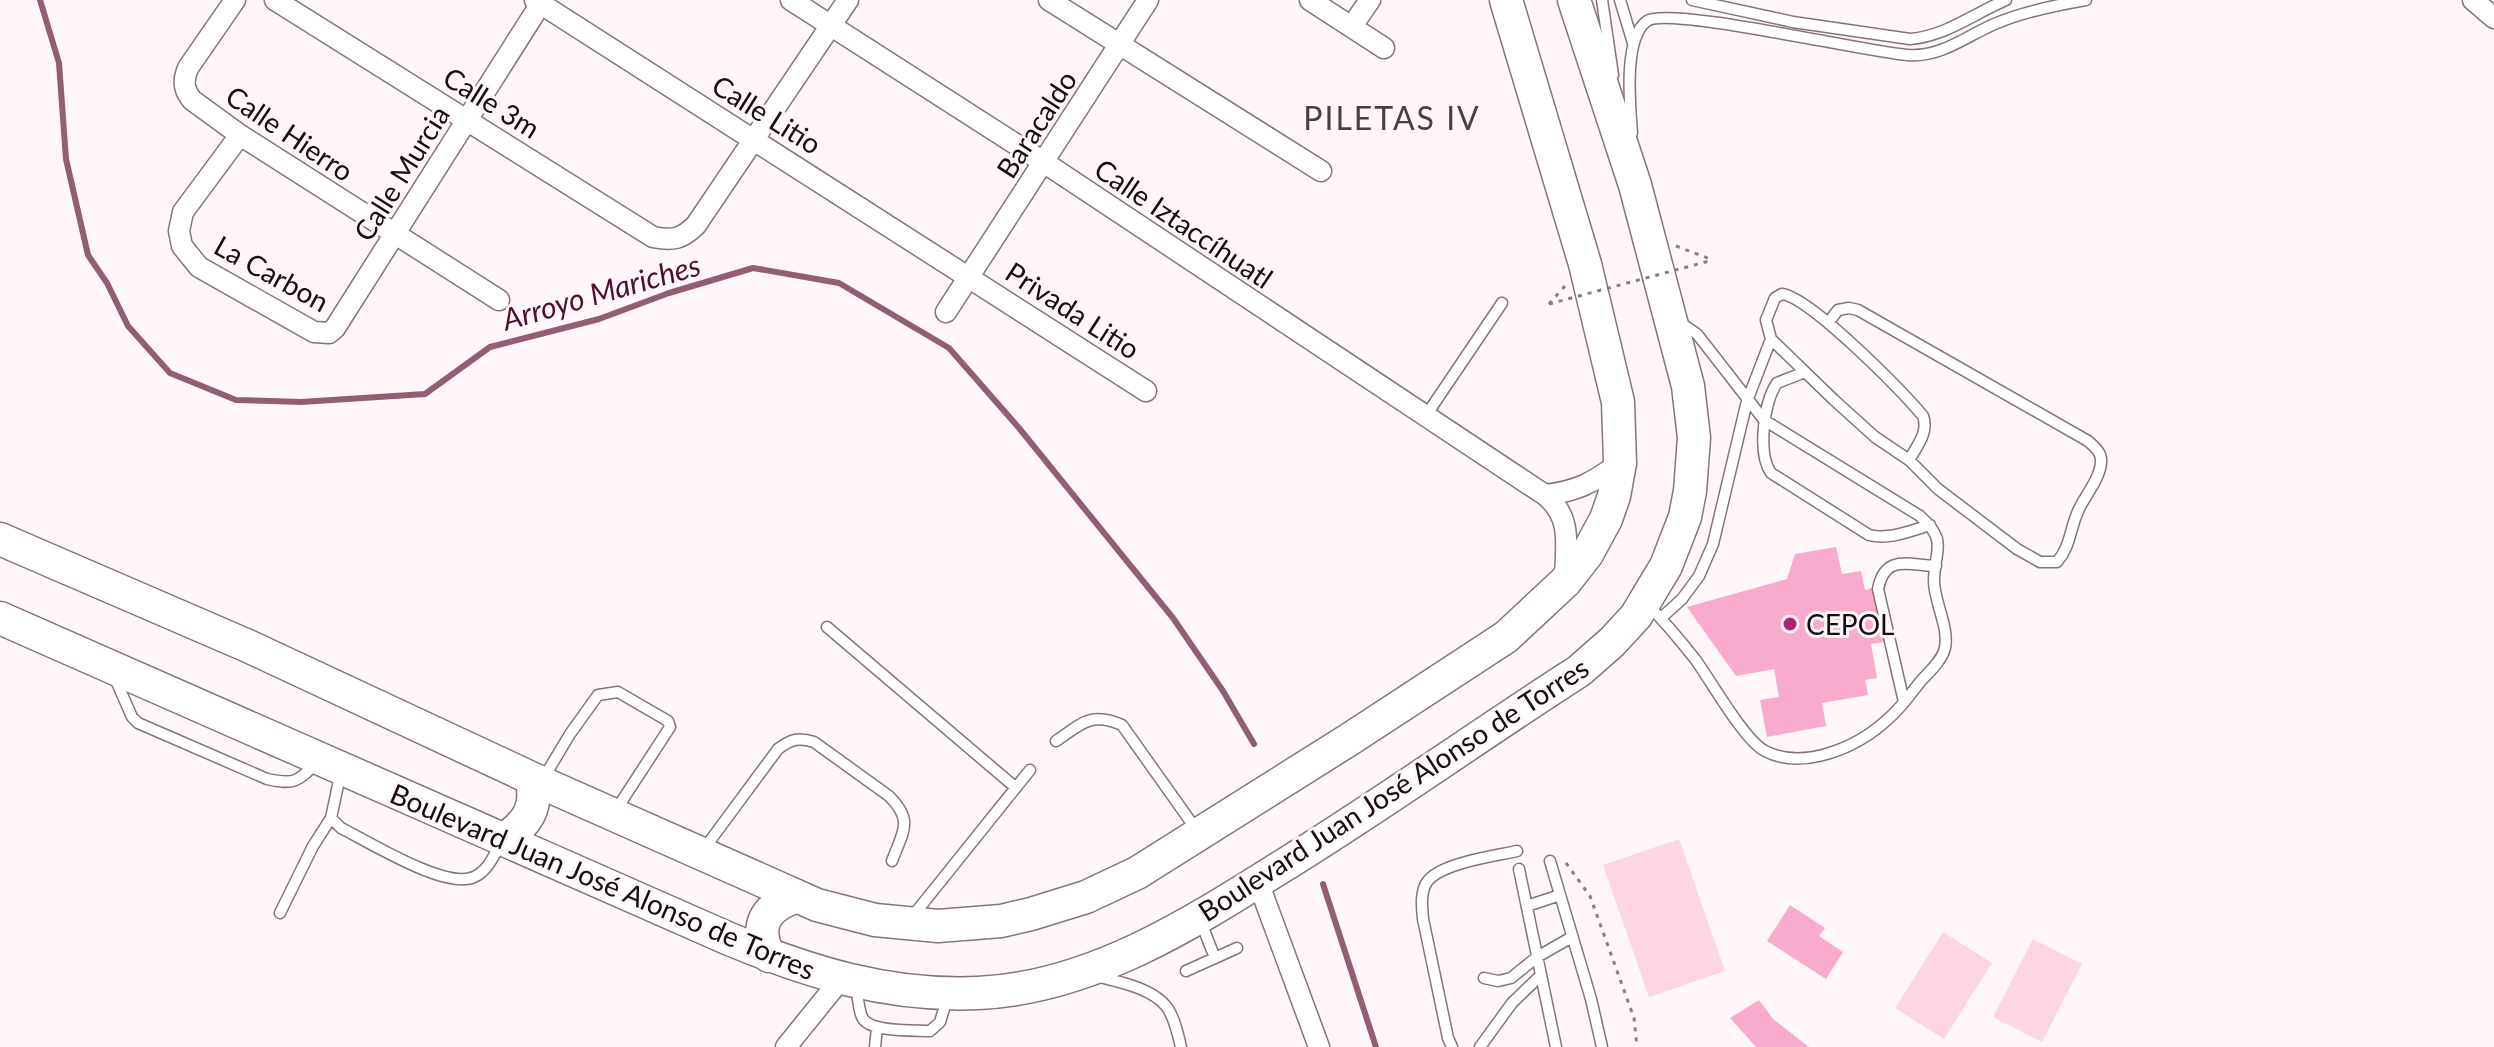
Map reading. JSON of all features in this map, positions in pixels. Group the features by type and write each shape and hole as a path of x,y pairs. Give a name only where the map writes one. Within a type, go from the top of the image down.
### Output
{"main road":[{"path":"0,539 248,646 795,897 847,914 906,925 969,925 1031,914 1086,897 1137,873 1506,637 1565,582 1602,528 1614,496 1620,463 1618,402 1585,264 1506,0"},
{"name":"Boulevard Juan José Alonso de Torres","path":"0,618 769,956 848,981 918,992 1016,989 1121,958 1199,918 1344,828 1579,671 1636,616 1653,610 1685,517 1693,465 1690,399 1635,185 1574,0"},
{"path":"503,840 530,816 536,780"},
{"path":"769,956 761,938 766,916 782,901 795,897"}],"street":[{"name":"Calle Hierro","path":"235,0 188,68 184,80 186,93 192,100 240,135 499,300"},
{"name":"Calle 3m","path":"275,0 653,237 670,240 684,237 696,225 755,138"},
{"name":"Calle Iztaccíhuatl","path":"791,0 1045,163 1545,495 1563,515 1565,582"},
{"path":"755,138 848,0"},
{"path":"1049,0 1321,171"},
{"name":"Baracaldo","path":"946,312 1148,0"},
{"path":"1310,0 1384,48"},
{"path":"1352,26 1370,0"},
{"path":"2473,0 2494,18"},
{"name":"Calle Murcia","path":"329,333 395,235 540,1"},
{"name":"Calle Litio","path":"540,1 969,276"},
{"name":"La Carbon","path":"240,135 183,212 179,231 182,246 199,267 314,332 329,333"},
{"name":"Privada Litio","path":"969,276 1146,391"},
{"path":"1545,495 1584,487 1620,463"},
{"path":"1258,882 1319,1047"},
{"path":"786,1047 848,981"}],"lane":[{"path":"1602,0 1616,125"},
{"path":"1620,0 1633,45 1630,89 1635,185"},
{"path":"1692,0 1793,22 1910,39 1946,31 2006,0"},
{"path":"1633,45 1645,22 1660,16 1922,56 1953,46 2008,19 2049,6 2086,0"},
{"path":"1828,323 1838,310 1858,310 2088,441 2100,454 2101,463 2077,511 2066,552 2057,562 2040,562 2017,549 1938,489 1909,460 1875,437 1771,339 1766,320 1775,298 1782,294 1792,296 1828,323 1923,416 1925,433 1909,460"},
{"path":"1425,417 1502,303"},
{"path":"1671,317 1697,334 1747,401 1764,420 1920,516 1930,525 1939,543 1935,591 1945,647 1939,660 1890,718 1861,740 1811,757 1792,759 1756,746 1694,658 1653,610 1682,599 1699,576 1713,544 1747,401 1771,339"},
{"path":"1805,372 1777,383 1768,399 1764,420 1766,466 1771,473 1858,529 1880,537 1930,525"},
{"path":"1904,702 1878,589 1880,580 1888,567 1896,564 1936,566"},
{"path":"827,627 1015,787"},
{"path":"536,780 598,695 618,692 668,721 670,727 613,815"},
{"path":"1056,741 1091,718 1107,718 1122,725 1199,833"},
{"path":"701,854 778,749 790,740 802,739 814,742 900,806 905,817 904,830 892,861"},
{"path":"280,913 313,846 331,818 330,764"},
{"path":"906,925 1030,770"},
{"path":"331,818 341,828 440,876 464,880 476,876 487,867 503,840"},
{"path":"1452,1047 1423,919 1422,902 1426,883 1439,870 1517,851"},
{"path":"1550,861 1602,1047"},
{"path":"1519,869 1556,1047"},
{"path":"1527,906 1560,895"},
{"path":"1199,918 1215,958"},
{"path":"1484,978 1505,980 1572,937"},
{"path":"1186,971 1237,948"},
{"path":"1082,972 1132,985 1157,998 1167,1007 1181,1047"},
{"path":"1480,1047 1512,1003 1541,975"},
{"path":"848,981 861,1017 868,1025 877,1028 930,1031 940,1022 949,993"},
{"path":"875,1047 877,1028"}],"path":[{"path":"1549,304 1713,260 1648,236"},
{"path":"1565,862 1590,896 1634,1018 1637,1047"}],"shaded area":[{"path":"1679,839 1725,971 1649,997 1603,865"},
{"path":"1943,932 1992,963 1944,1039 1895,1008"},
{"path":"2033,939 2082,964 2042,1042 1993,1017"}],"building":[{"name":"CEPOL","path":"1836,547 1842,574 1861,571 1865,590 1873,588 1884,642 1871,644 1877,678 1865,680 1868,695 1822,703 1826,726 1767,737 1760,700 1779,697 1774,669 1736,676 1687,607 1787,579 1795,554"},
{"path":"1790,905 1825,928 1819,936 1843,952 1826,979 1767,941"},
{"path":"1759,1000 1773,1019 1809,1047 1756,1047 1730,1018"}],"waterway":[{"name":"Arroyo Mariches","path":"40,0 59,63 66,159 88,255 107,283 128,326 170,373 236,400 301,402 425,394 490,347 599,319 669,293 753,268 839,283 949,348 1019,428 1173,618 1223,691 1254,744"},
{"name":"Arroyo Mariches","path":"1323,884 1376,1047"}],"place":[{"name":"CEPOL","path":"1790,624"}],"district":[{"name":"PILETAS IV","path":"1392,117"}]}
